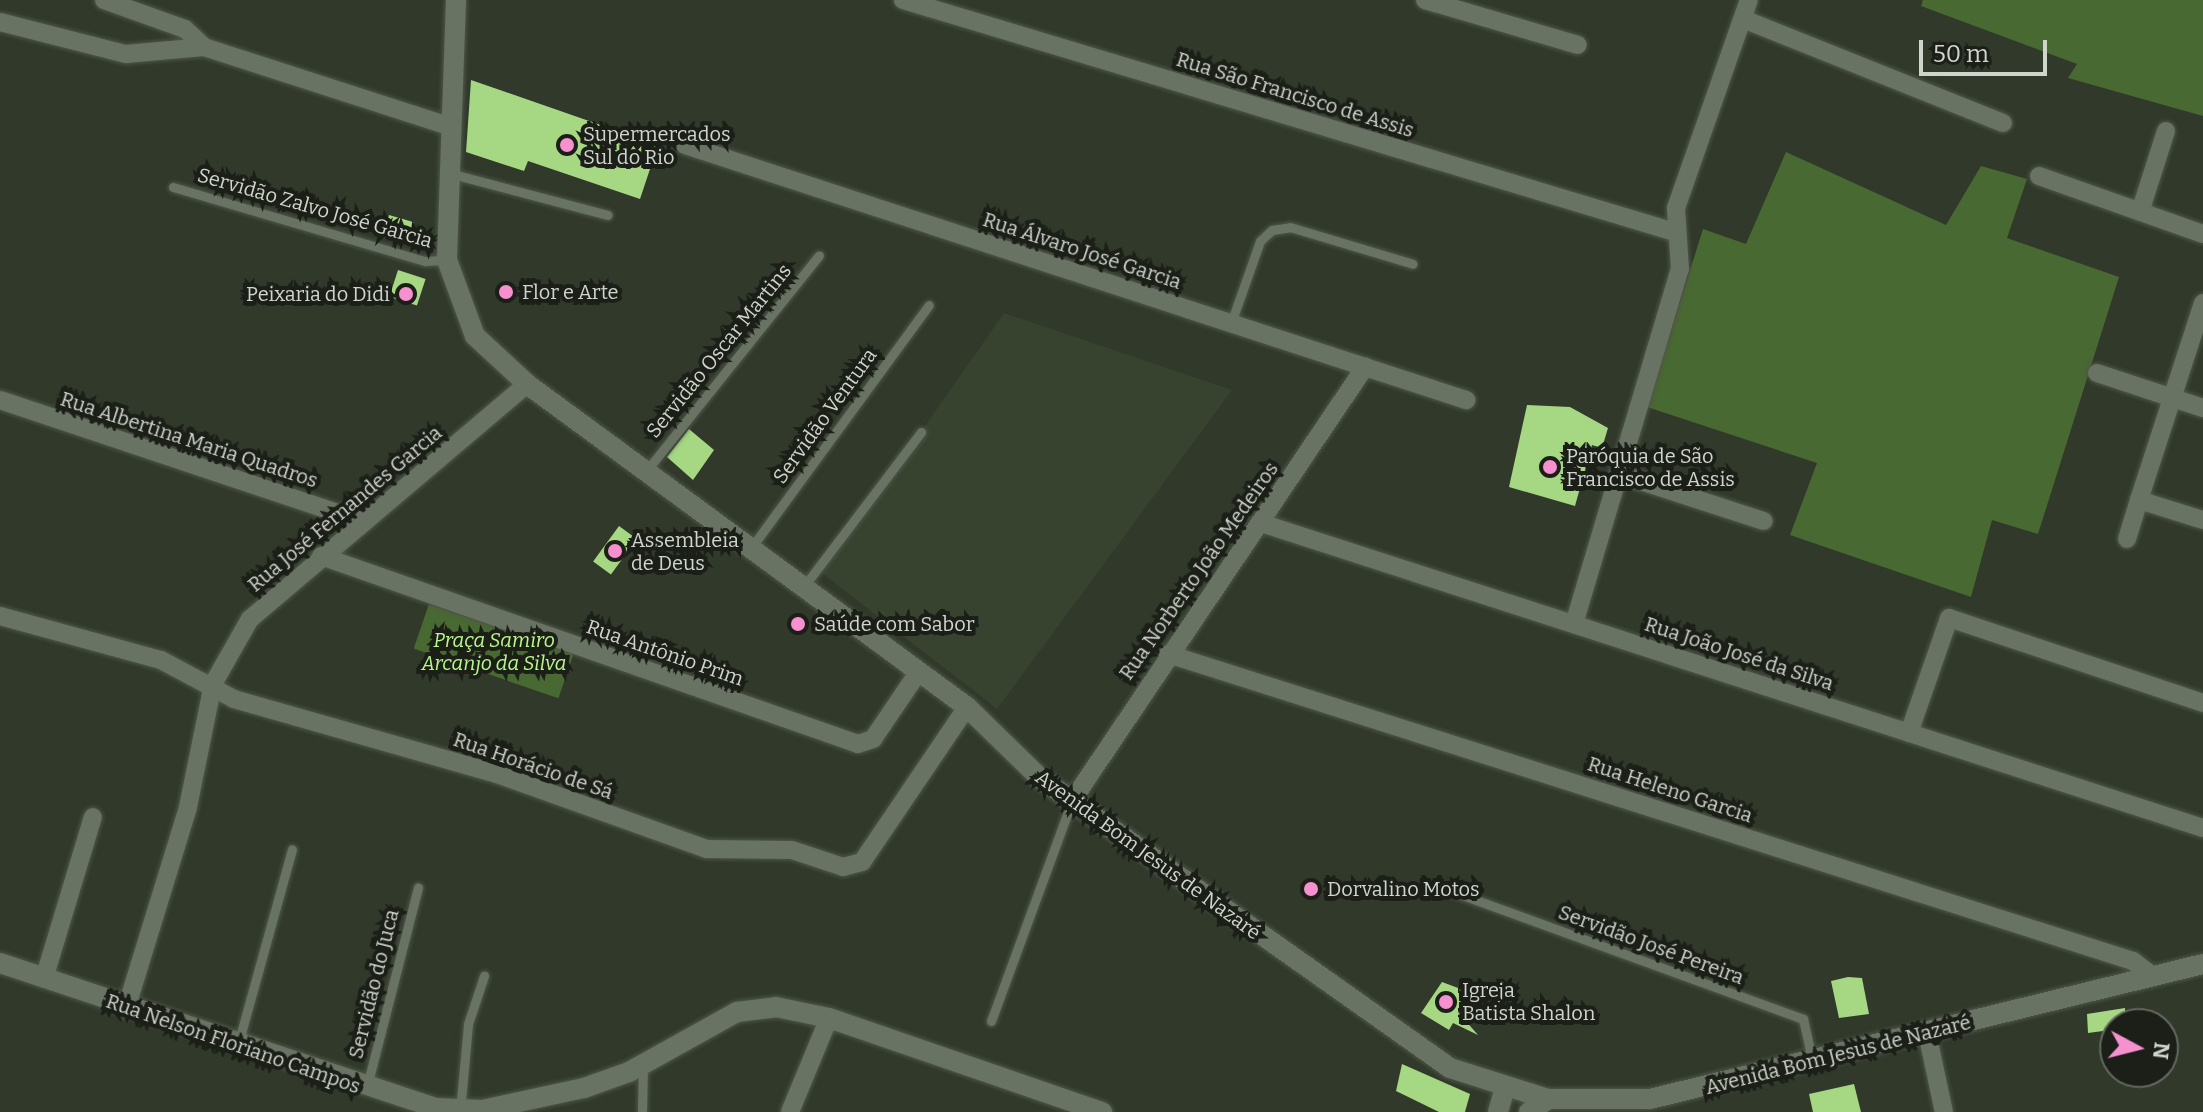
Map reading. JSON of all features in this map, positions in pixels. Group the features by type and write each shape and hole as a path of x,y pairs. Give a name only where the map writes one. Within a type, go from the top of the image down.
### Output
{"main road":[{"name":"Avenida Bom Jesus de Nazaré","path":"456,0 446,172 447,260 475,336 527,384 805,585 967,707 1072,801 1405,1043 1505,1087 1548,1099 1651,1105 2203,965"},
{"name":"Rua Nelson Floriano Campos","path":"0,963 126,1009 366,1089 399,1106 460,1111 546,1099 643,1064 737,1012 776,1007 829,1018 1102,1112"},
{"path":"1498,1112 1505,1087"},
{"path":"1529,1112 1548,1099"}],"street":[{"path":"104,0 185,29 204,47"},
{"name":"Rua São Francisco de Assis","path":"903,0 1675,232"},
{"path":"1425,0 1578,45"},
{"path":"1574,624 1680,269 1675,232 1676,208 1749,0"},
{"path":"1743,19 2003,123"},
{"path":"0,22 126,54 204,47 449,126"},
{"path":"2140,212 2166,131"},
{"name":"Rua Álvaro José Garcia","path":"685,145 1466,400"},
{"path":"2039,176 2203,234"},
{"path":"2127,539 2203,303"},
{"name":"Rua Norberto João Medeiros","path":"1072,801 1168,654 1261,523 1365,367"},
{"path":"2097,373 2203,408"},
{"name":"Rua José Fernandes Garcia","path":"126,1009 188,807 213,684 250,619 527,384"},
{"name":"Rua Albertina Maria Quadros","path":"0,400 364,522"},
{"path":"1619,474 1764,521"},
{"path":"2139,500 2203,520"},
{"name":"Rua João José da Silva","path":"1261,523 2203,828"},
{"name":"Rua Antônio Prim","path":"321,556 858,744 873,739 919,671"},
{"name":"Rua Horácio de Sá","path":"0,616 161,660 304,723 465,764 706,849 792,850 843,867 862,862 967,707"},
{"path":"1909,733 1949,618 2203,703"},
{"name":"Rua Heleno Garcia","path":"1168,654 2133,961 2154,977"},
{"path":"44,979 93,817"},
{"path":"790,1112 829,1018"},
{"path":"1927,1033 1944,1112"}],"lane":[{"path":"446,172 608,215"},
{"name":"Servidão Zalvo José Garcia","path":"173,187 425,261 447,260"},
{"path":"1231,323 1260,241 1272,230 1290,227 1413,264"},
{"name":"Servidão Oscar Martins","path":"647,470 819,255"},
{"name":"Servidão Ventura","path":"751,548 929,305"},
{"path":"805,585 921,432"},
{"path":"991,1021 1072,801"},
{"path":"237,1047 292,849"},
{"name":"Servidão do Juca","path":"366,1089 418,887"},
{"name":"Servidão José Pereira","path":"1446,889 1803,1019 1813,1062"},
{"path":"460,1111 468,1024 484,976"},
{"path":"642,1112 643,1064"}],"shaded area":[{"path":"1004,313 1232,390 997,709 822,573"}],"green space":[{"path":"1923,0 2203,0 2203,116 2068,78 2077,64 1921,6"},
{"path":"1786,152 1946,225 1981,166 2027,179 2007,238 2119,277 2038,534 1992,520 1971,597 1790,535 1817,463 1647,407 1703,229 1746,244"},
{"name":"Praça Samiro Arcanjo da Silva","path":"429,604 574,654 558,698 414,648"}],"building":[{"name":"Supermercados Sul do Rio","path":"471,80 658,145 640,199 528,161 524,171 466,152"},
{"path":"389,215 414,222 408,244 383,237"},
{"path":"398,270 426,279 417,306 389,297"},
{"name":"Paróquia de São Francisco de Assis","path":"1527,405 1570,407 1608,428 1602,448 1592,445 1575,506 1509,487"},
{"path":"689,429 714,450 693,480 667,457"},
{"name":"Assembleia de Deus","path":"619,526 637,539 611,575 593,562"},
{"path":"1862,978 1869,1014 1839,1018 1831,981"},
{"name":"Igreja Batista Shalon","path":"1442,982 1469,992 1458,1012 1478,1035 1453,1023 1449,1030 1421,1013"},
{"path":"2099,1012 2099,1032 2088,1033 2087,1014"},
{"path":"1402,1064 1470,1094 1465,1112 1439,1112 1396,1091"},
{"path":"1854,1084 1861,1112 1813,1112 1809,1094"}],"place":[{"name":"Supermercados Sul do Rio","path":"567,145"},
{"name":"Flor e Arte","path":"506,292"},
{"name":"Peixaria do Didi","path":"406,294"},
{"name":"Paróquia de São Francisco de Assis","path":"1550,467"},
{"name":"Assembleia de Deus","path":"615,551"},
{"name":"Saúde com Sabor","path":"798,624"},
{"name":"Dorvalino Motos","path":"1311,889"},
{"name":"Igreja Batista Shalon","path":"1446,1002"}]}
